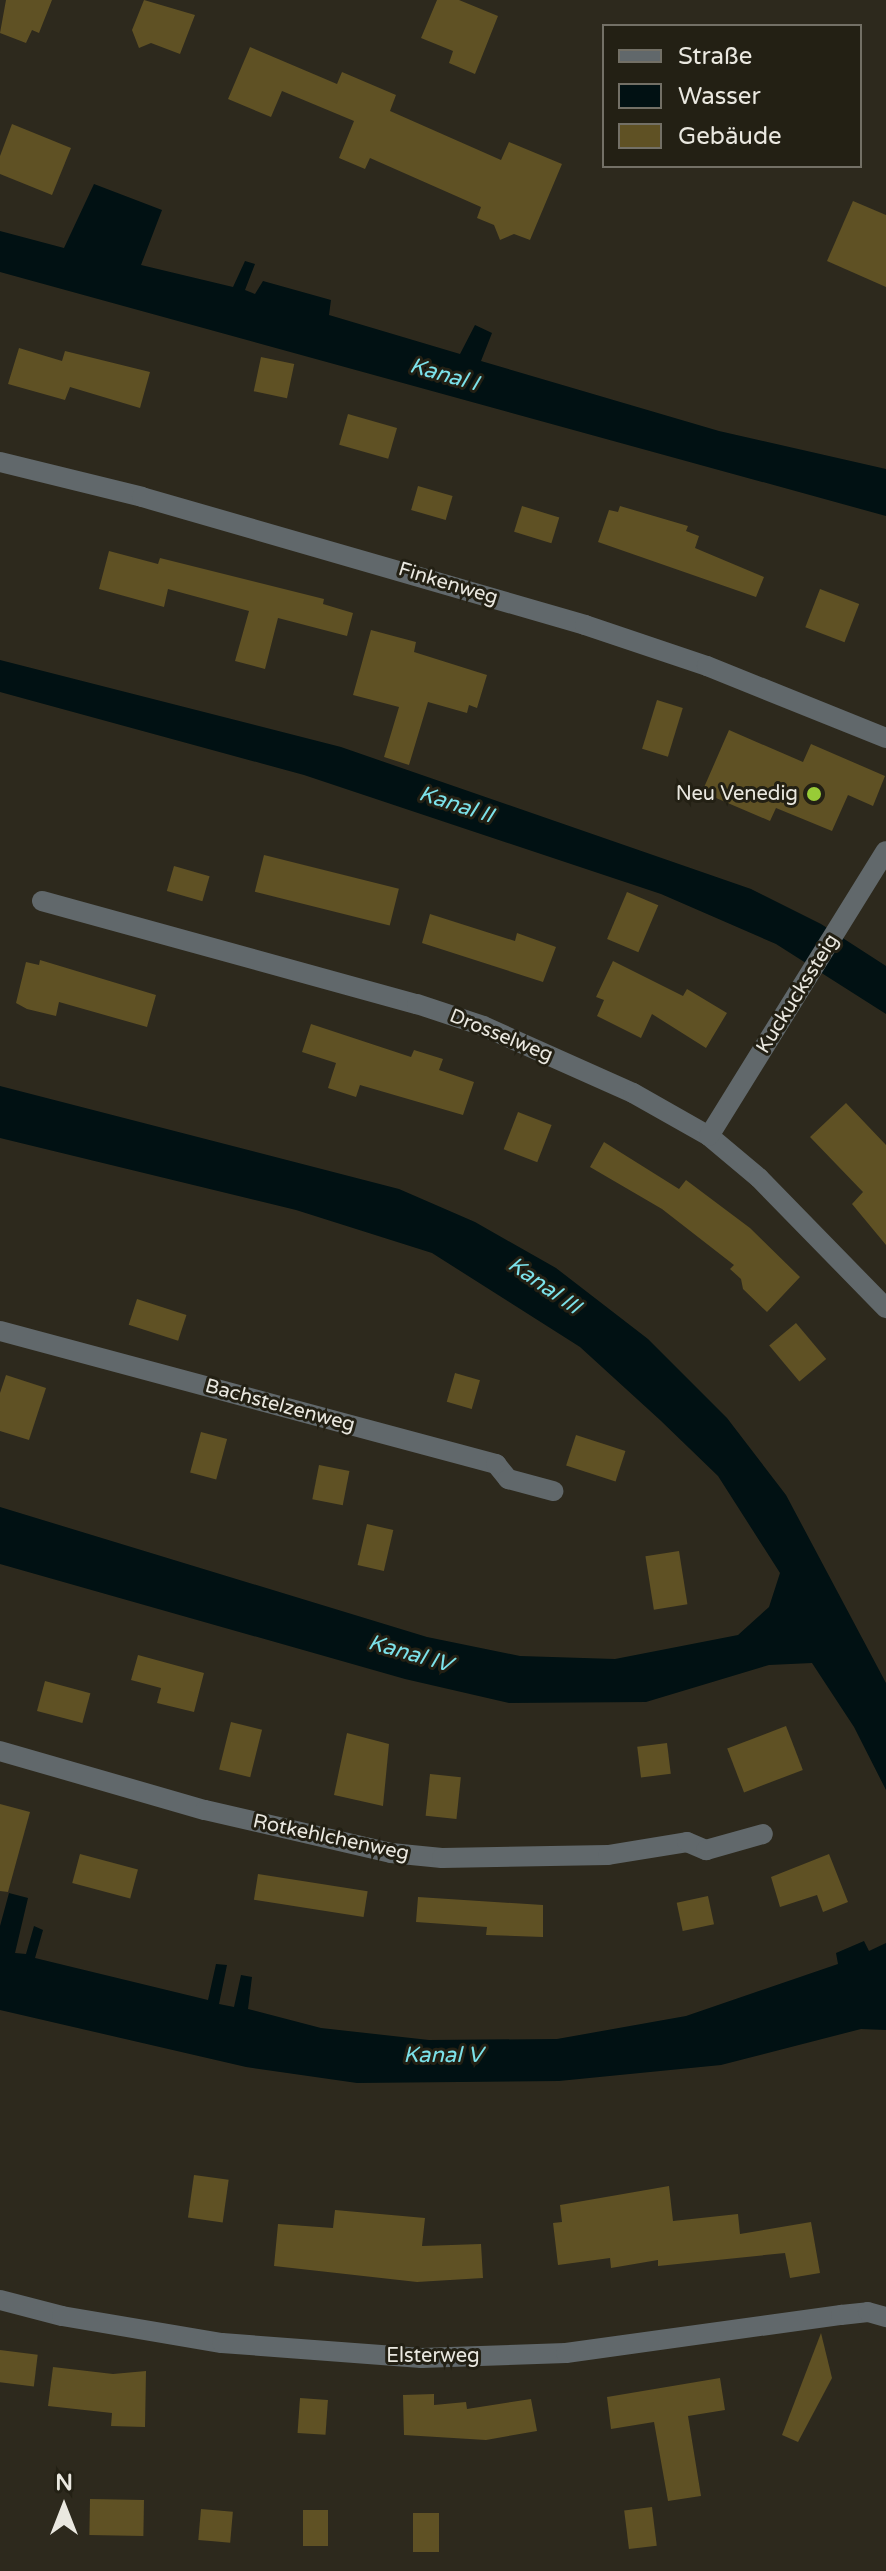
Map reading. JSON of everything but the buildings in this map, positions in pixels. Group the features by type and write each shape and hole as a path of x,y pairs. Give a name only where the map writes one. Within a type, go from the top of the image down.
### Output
{"street":[{"name":"Finkenweg","path":"0,462 154,500 585,625 707,666 886,738"},
{"name":"Kuckuckssteig","path":"709,1136 886,851"},
{"name":"Drosselweg","path":"42,901 483,1026 633,1093 709,1136 810,1226 886,1308"},
{"name":"Bachstelzenweg","path":"0,1331 496,1464 508,1479 553,1491"},
{"name":"Rotkehlchenweg","path":"0,1751 205,1810 391,1853 456,1858 608,1855 687,1842 706,1850 763,1834"},
{"name":"Elsterweg","path":"0,2300 62,2316 222,2343 421,2358 566,2353 877,2314"}],"water":[{"name":"Kanal I","path":"94,184 162,210 141,265 233,287 245,261 255,264 245,290 255,294 263,281 331,300 329,315 460,354 475,325 492,333 481,361 719,431 886,469 886,516 0,272 0,231 64,248"},
{"name":"Kanal II","path":"0,660 341,747 751,889 821,924 886,966 886,1014 776,944 661,894 304,775 0,692"},
{"path":"0,1086 399,1189 475,1222 556,1268 648,1339 727,1418 786,1495 886,1683 886,1790 854,1727 812,1663 769,1665 646,1702 509,1703 405,1679 0,1564 0,1507 427,1637 520,1656 615,1659 738,1635 769,1607 780,1573 718,1476 660,1420 580,1347 432,1253 296,1210 0,1138"},
{"name":"Kanal V","path":"9,1893 28,1898 15,1953 26,1954 34,1926 43,1930 35,1958 208,2000 216,1964 227,1965 219,2004 234,2007 241,1975 252,1977 248,2009 321,2028 429,2040 557,2039 686,2016 838,1964 836,1953 864,1941 869,1951 886,1943 886,2030 861,2029 721,2065 559,2081 357,2083 246,2067 0,2010 0,1926"}],"place":[{"name":"Neu Venedig","path":"814,794"}],"water label":[{"name":"Kanal III","path":"544,1286"},
{"name":"Kanal IV","path":"410,1654"}]}
